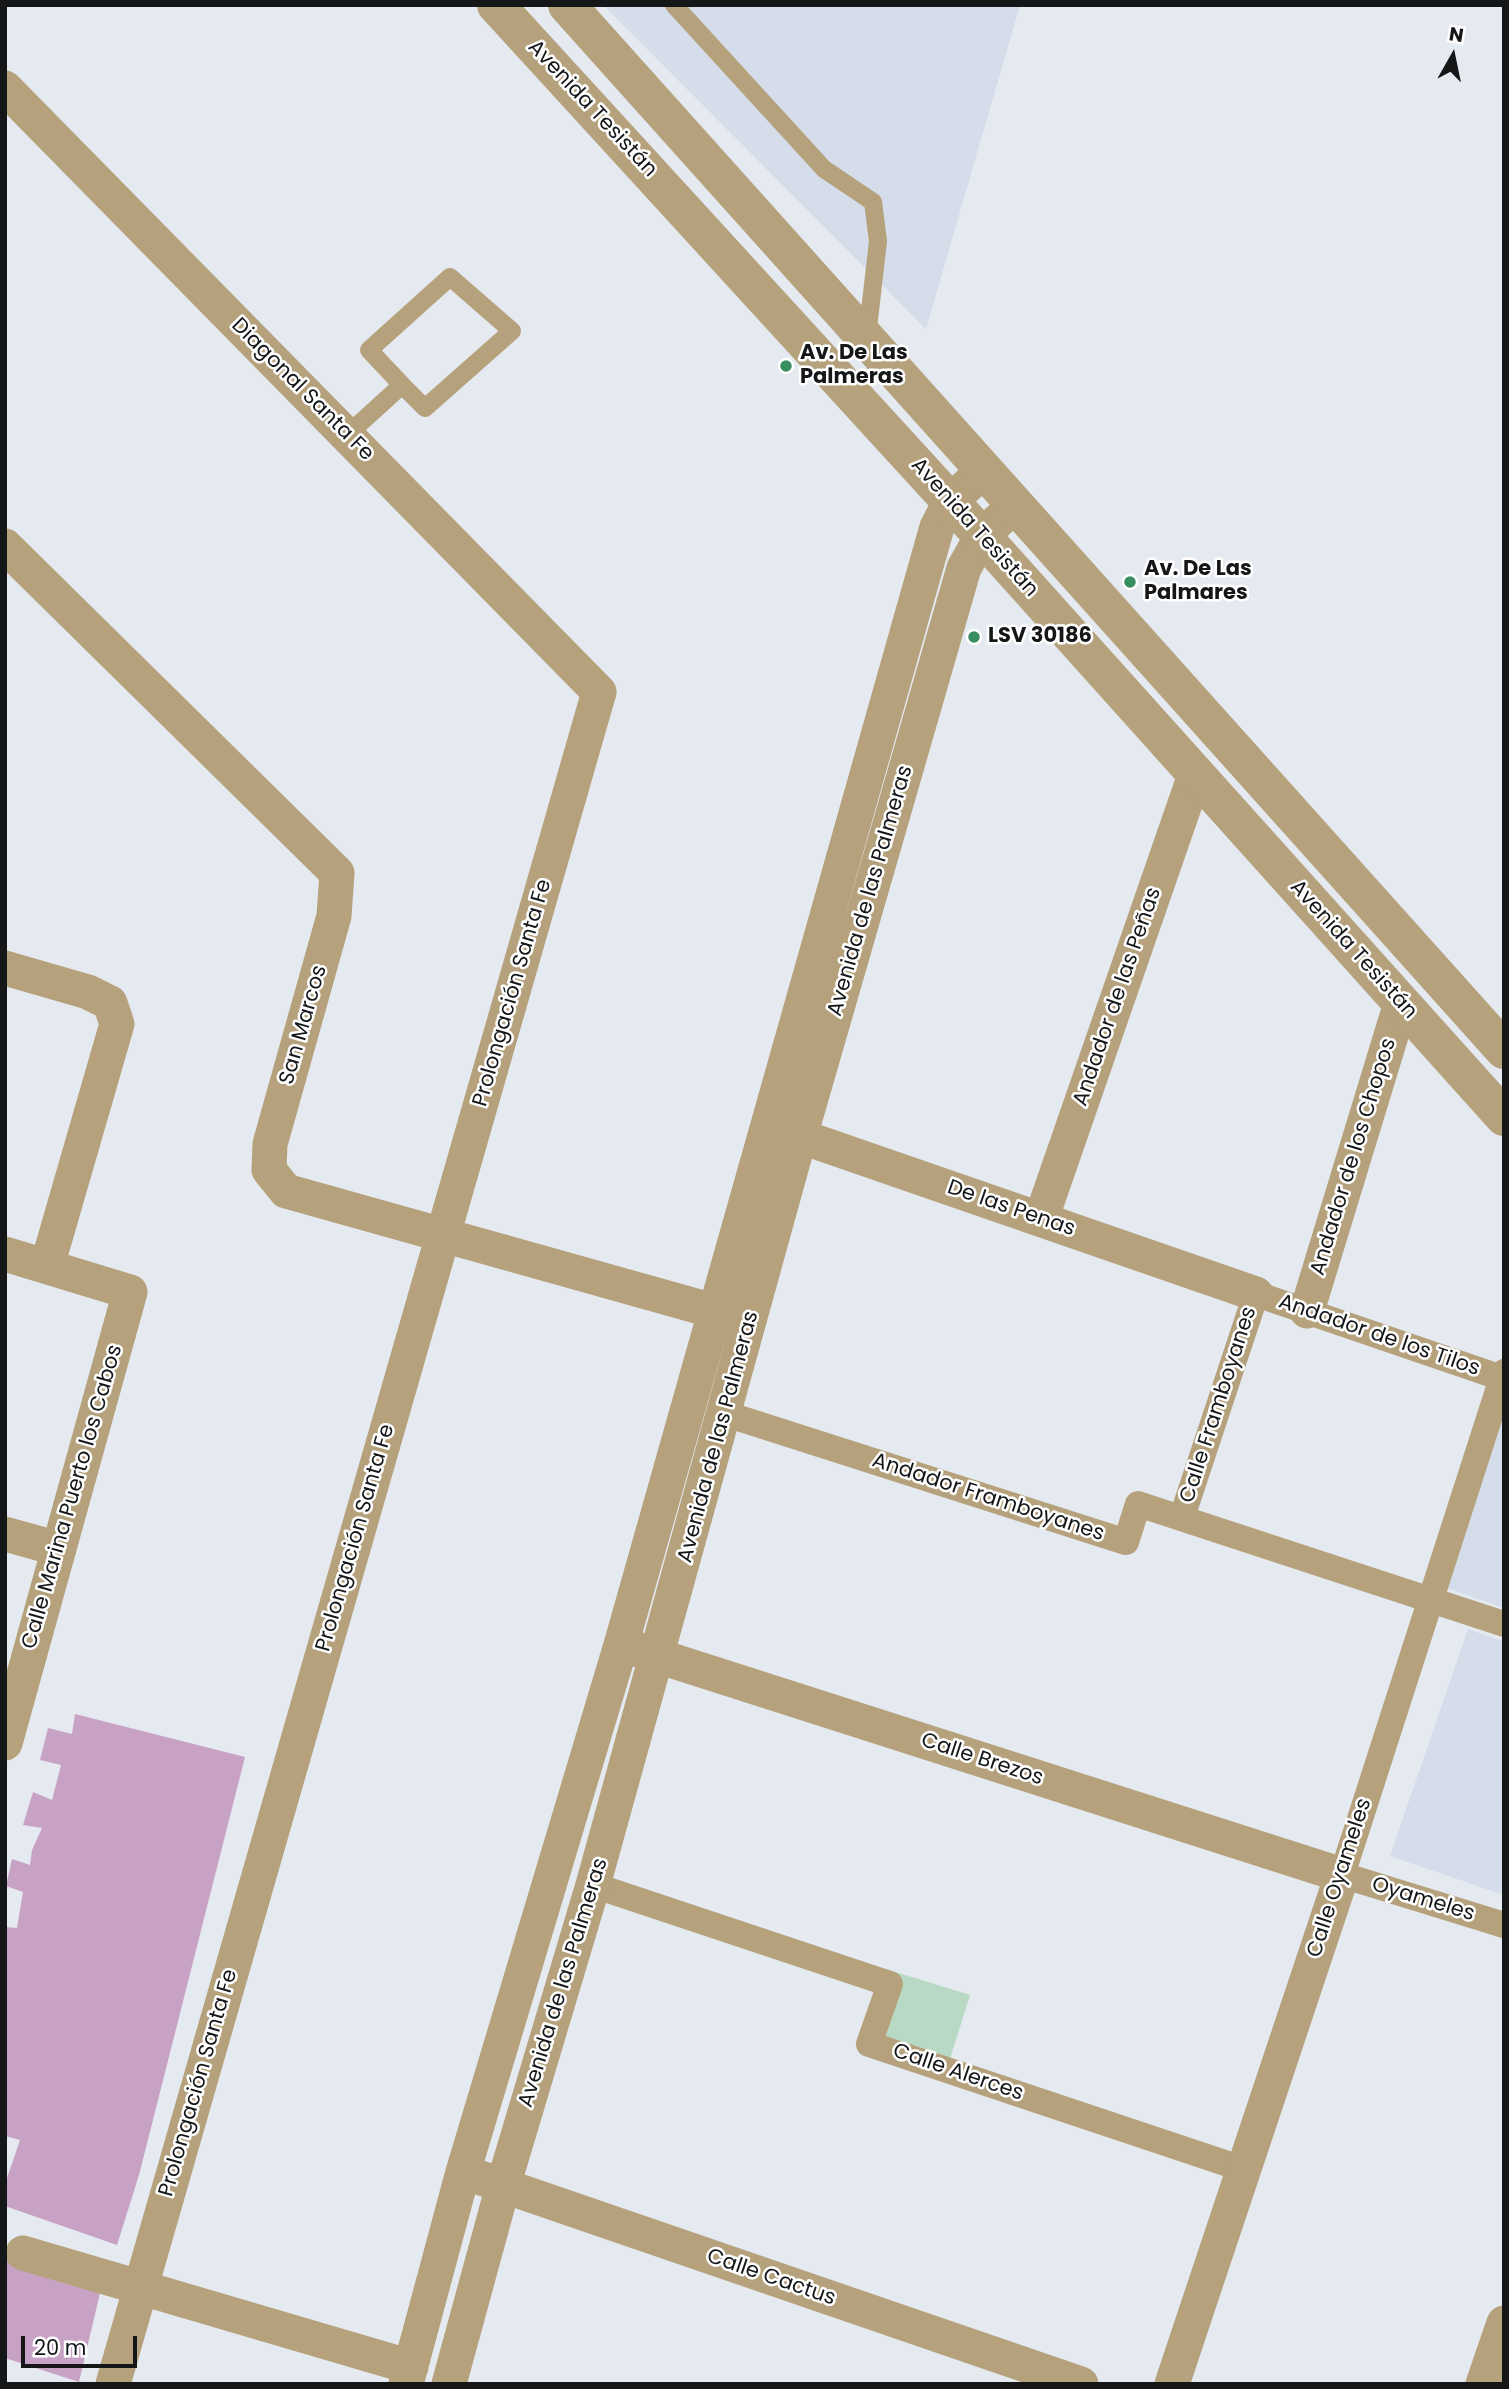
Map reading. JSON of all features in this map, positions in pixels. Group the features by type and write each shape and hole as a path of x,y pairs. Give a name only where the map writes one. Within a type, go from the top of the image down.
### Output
{"street":[{"name":"Avenida Tesistán","path":"496,5 982,536 1504,1118"},
{"path":"567,5 1504,1050"},
{"name":"Diagonal Santa Fe","path":"5,88 599,692"},
{"path":"950,502 984,470"},
{"name":"Avenida de las Palmeras","path":"408,2375 463,2172 621,1645 937,527 950,502"},
{"name":"Avenida de las Palmeras","path":"449,2384 503,2186 658,1656 800,1136 964,568 982,536 1014,506"},
{"name":"San Marcos","path":"5,546 337,873 334,916 270,1144 269,1170 286,1191 714,1311"},
{"name":"Prolongación Santa Fe","path":"113,2384 599,692"},
{"name":"Andador de las Peñas","path":"1041,1219 1195,775"},
{"path":"5,968 88,992 110,1003 117,1024 47,1266 5,1254"},
{"name":"Andador de los Chopos","path":"1307,1311 1401,1003"},
{"name":"De las Penas","path":"766,1125 1256,1294"},
{"name":"Calle Marina Puerto los Cabos","path":"5,1743 130,1292 47,1266"},
{"name":"Andador de los Tilos","path":"1256,1294 1503,1375"},
{"name":"Calle Framboyanes","path":"1182,1517 1256,1294"},
{"name":"Calle Oyameles","path":"1172,2384 1342,1875 1503,1375"},
{"name":"Andador Framboyanes","path":"726,1414 1126,1542 1138,1504 1504,1624"},
{"path":"5,1534 59,1549"},
{"name":"Calle Brezos","path":"621,1645 1342,1875"},
{"name":"Oyameles","path":"1342,1875 1504,1925"},
{"name":"Calle Alerces","path":"593,1885 890,1984 869,2044 1243,2169"},
{"name":"Calle Cactus","path":"463,2172 1080,2384"},
{"path":"23,2253 408,2375"},
{"path":"1483,2384 1504,2323"}],"lane":[{"path":"674,5 824,169 873,202 878,241 867,341"},
{"path":"450,277 512,331 425,408 402,385 369,350 450,277"},
{"path":"346,435 402,385"}],"shaded area":[{"path":"603,5 1020,5 926,329"},
{"path":"1504,1410 1504,1608 1447,1588"},
{"path":"1468,1629 1504,1642 1504,1895 1390,1856"}],"green space":[{"path":"886,1969 970,1995 945,2075 861,2048"}],"building":[{"path":"75,1714 245,1757 139,2175 117,2245 5,2206 5,2184 20,2140 5,2136 5,1927 17,1928 23,1892 6,1886 12,1859 30,1865 32,1850 42,1828 23,1825 33,1792 52,1800 61,1765 40,1760 48,1728 72,1734"},
{"path":"5,2250 104,2276 79,2382 5,2358"}],"place":[{"name":"Av. De Las Palmeras","path":"786,366"},
{"name":"Av. De Las Palmares","path":"1130,582"},
{"name":"LSV 30186","path":"974,637"}]}
